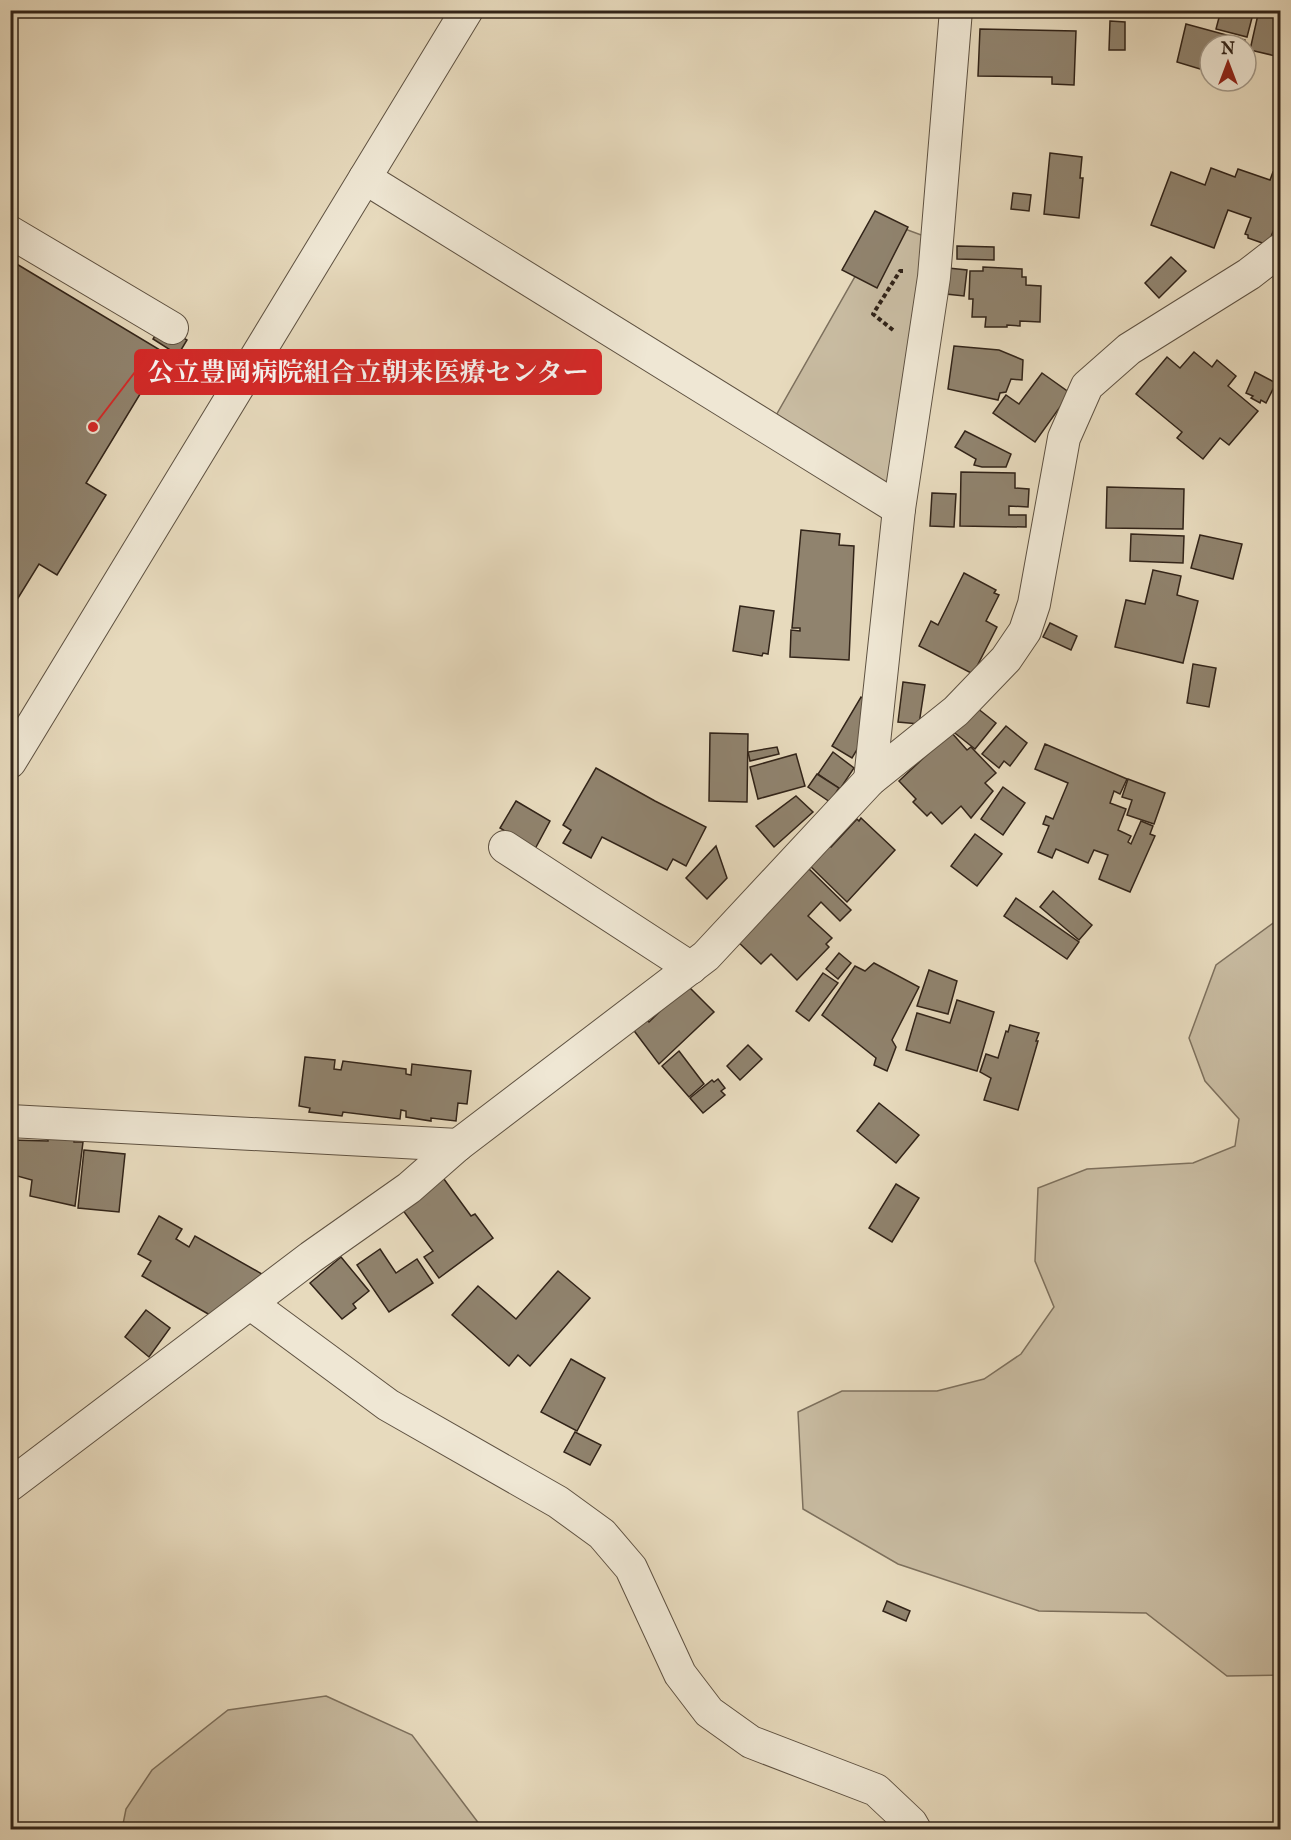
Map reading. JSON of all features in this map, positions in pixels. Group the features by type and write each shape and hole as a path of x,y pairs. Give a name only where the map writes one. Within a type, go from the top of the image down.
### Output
{"street":[{"path":"10,762 467,10"},
{"path":"870,780 899,509 934,277 956,10"},
{"path":"365,178 899,509"},
{"path":"10,232 172,328"},
{"path":"10,1485 311,1257 410,1188 458,1145 706,956 870,780 956,711 1006,659 1025,631 1034,604 1064,438 1087,386 1129,349 1249,274 1281,250"},
{"path":"505,847 691,968"},
{"path":"10,1121 458,1145"},
{"path":"251,1304 388,1405 558,1502 602,1534 631,1568 680,1674 710,1712 752,1742 876,1790 911,1823 915,1830"}],"shaded area":[{"path":"886,222 924,236 899,509 770,426"},
{"path":"1280,918 1280,1675 1227,1676 1146,1613 1039,1611 898,1564 803,1509 798,1412 842,1391 937,1391 984,1379 1021,1354 1054,1307 1035,1261 1038,1188 1087,1169 1193,1163 1235,1146 1239,1119 1205,1081 1189,1038 1216,965"},
{"path":"326,1696 412,1735 483,1829 122,1829 126,1809 152,1770 228,1710"}],"building":[{"path":"1221,10 1254,10 1248,33 1232,33 1216,29"},
{"path":"1259,10 1280,10 1280,57 1258,52 1258,33 1254,33"},
{"path":"1110,21 1125,22 1125,50 1109,50"},
{"path":"1186,24 1219,33 1198,33 1198,68 1177,62"},
{"path":"980,29 1076,31 1074,85 1052,84 1052,77 978,76"},
{"path":"1050,153 1082,157 1080,178 1083,178 1079,218 1044,214"},
{"path":"1211,168 1235,177 1238,169 1270,180 1273,172 1280,175 1280,226 1279,231 1274,229 1268,245 1248,238 1245,234 1251,218 1228,210 1214,248 1151,225 1171,172 1205,185"},
{"path":"1013,193 1031,195 1029,211 1011,209"},
{"path":"875,211 908,227 877,288 842,270"},
{"path":"957,246 994,247 994,260 957,259"},
{"path":"1171,257 1186,271 1159,298 1145,283"},
{"path":"10,260 165,353 86,483 106,495 57,575 39,564 15,603 10,601"},
{"path":"983,267 1022,269 1022,277 1026,277 1026,285 1041,286 1040,322 1020,321 1020,326 985,327 986,317 972,317 973,299 969,299 970,271 983,271"},
{"path":"948,268 967,270 964,296 946,294"},
{"path":"162,325 187,340 178,355 153,339"},
{"path":"954,346 999,350 1023,360 1022,380 1011,379 1006,392 1000,393 998,400 948,389"},
{"path":"1194,352 1212,367 1217,360 1236,376 1228,386 1258,411 1229,445 1220,438 1203,459 1177,438 1182,432 1136,394 1167,357 1180,368"},
{"path":"1255,372 1276,383 1266,403 1261,400 1260,403 1246,393"},
{"path":"1042,373 1070,393 1035,442 993,413 1006,395 1019,404"},
{"path":"965,431 1011,454 1006,467 974,465 976,459 955,447"},
{"path":"961,472 1015,473 1015,488 1029,489 1028,507 1009,506 1009,515 1026,515 1026,527 960,526"},
{"path":"1107,487 1184,489 1183,529 1106,528"},
{"path":"932,493 956,494 954,527 930,526"},
{"path":"801,530 840,534 839,545 854,546 849,660 790,657 791,630 800,631 800,628 792,628"},
{"path":"1131,534 1184,536 1183,563 1130,561"},
{"path":"1200,535 1242,544 1233,579 1191,568"},
{"path":"1153,570 1181,576 1177,595 1198,601 1183,663 1115,647 1126,600 1145,604"},
{"path":"964,573 996,590 994,593 999,595 986,621 997,627 973,674 919,646 931,621 938,625"},
{"path":"740,606 774,611 768,654 763,653 762,656 733,651"},
{"path":"1050,623 1077,636 1071,650 1043,637"},
{"path":"1193,664 1216,668 1209,707 1187,703"},
{"path":"903,682 925,685 919,724 898,722"},
{"path":"861,697 871,704 867,733 852,758 832,746"},
{"path":"972,704 996,723 975,749 951,730"},
{"path":"1006,726 1027,743 1010,766 1004,761 999,768 982,754"},
{"path":"951,732 967,750 971,747 996,773 985,783 993,791 971,818 961,806 942,824 931,812 927,816 913,802 916,799 899,781"},
{"path":"710,733 748,734 747,802 709,801"},
{"path":"1045,744 1127,779 1120,794 1114,791 1110,803 1126,809 1118,830 1131,836 1128,842 1131,844 1141,821 1153,826 1150,834 1155,836 1130,892 1099,879 1108,855 1094,850 1088,863 1056,849 1052,858 1038,852 1049,826 1043,824 1046,816 1053,819 1068,783 1035,769"},
{"path":"777,747 779,754 750,761 748,752"},
{"path":"833,752 854,768 840,789 818,774"},
{"path":"796,754 805,786 758,799 750,767"},
{"path":"596,768 706,827 686,866 673,859 667,870 602,837 591,858 563,843 571,830 563,825"},
{"path":"817,774 839,788 830,802 808,787"},
{"path":"1128,779 1165,793 1154,824 1127,815 1132,800 1122,797"},
{"path":"1003,787 1025,803 1003,835 981,819"},
{"path":"796,796 813,812 774,847 756,826"},
{"path":"516,801 550,821 535,849 500,828"},
{"path":"861,818 895,850 847,902 809,865 828,845 831,847 857,819 859,821"},
{"path":"975,834 1002,854 977,886 951,866"},
{"path":"716,846 727,878 707,899 686,878"},
{"path":"806,866 851,910 840,921 821,902 808,916 832,938 826,944 829,947 797,980 771,954 761,964 732,936"},
{"path":"1053,891 1092,925 1079,940 1040,907"},
{"path":"1016,898 1079,942 1067,959 1004,916"},
{"path":"839,953 851,963 838,979 826,969"},
{"path":"874,963 919,987 892,1040 896,1047 887,1071 874,1065 876,1058 822,1015 855,966 865,971"},
{"path":"929,970 957,981 948,1014 917,1006"},
{"path":"823,973 838,983 809,1021 796,1011"},
{"path":"687,985 714,1012 659,1064 632,1028 644,1017 649,1022"},
{"path":"957,1000 994,1012 977,1071 906,1050 917,1013 950,1023"},
{"path":"1010,1025 1039,1033 1018,1110 984,1100 991,1078 980,1072 986,1054 998,1058"},
{"path":"748,1045 762,1059 740,1080 727,1066"},
{"path":"679,1051 704,1084 689,1097 662,1066"},
{"path":"305,1057 335,1060 334,1069 341,1070 343,1061 406,1069 406,1074 411,1075 412,1064 471,1071 467,1104 458,1103 456,1121 431,1118 431,1121 406,1117 406,1111 401,1110 400,1119 343,1112 342,1116 309,1112 310,1108 299,1106"},
{"path":"718,1079 725,1088 721,1091 725,1095 703,1113 690,1098 712,1080 714,1082"},
{"path":"879,1103 919,1135 896,1163 857,1131"},
{"path":"48,1135 74,1136 74,1142 83,1142 75,1206 30,1196 32,1180 10,1174 10,1140 48,1141"},
{"path":"84,1150 125,1154 119,1212 78,1208"},
{"path":"441,1175 471,1216 475,1214 493,1238 439,1278 424,1257 433,1251 399,1205"},
{"path":"896,1184 919,1198 892,1242 869,1228"},
{"path":"159,1216 182,1229 176,1239 189,1247 195,1236 262,1274 210,1315 142,1276 151,1261 138,1254"},
{"path":"380,1249 396,1273 417,1259 433,1283 389,1312 357,1265"},
{"path":"341,1257 369,1291 353,1304 356,1308 342,1319 310,1283"},
{"path":"558,1271 590,1298 530,1366 518,1355 509,1366 452,1315 478,1286 516,1319"},
{"path":"146,1310 170,1328 149,1357 125,1337"},
{"path":"571,1359 605,1378 577,1431 541,1412"},
{"path":"575,1432 601,1445 590,1465 564,1452"},
{"path":"887,1601 910,1611 906,1621 883,1611"}],"place":[{"name":"公立豊岡病院組合立朝来医療センター","path":"93,427"}]}
